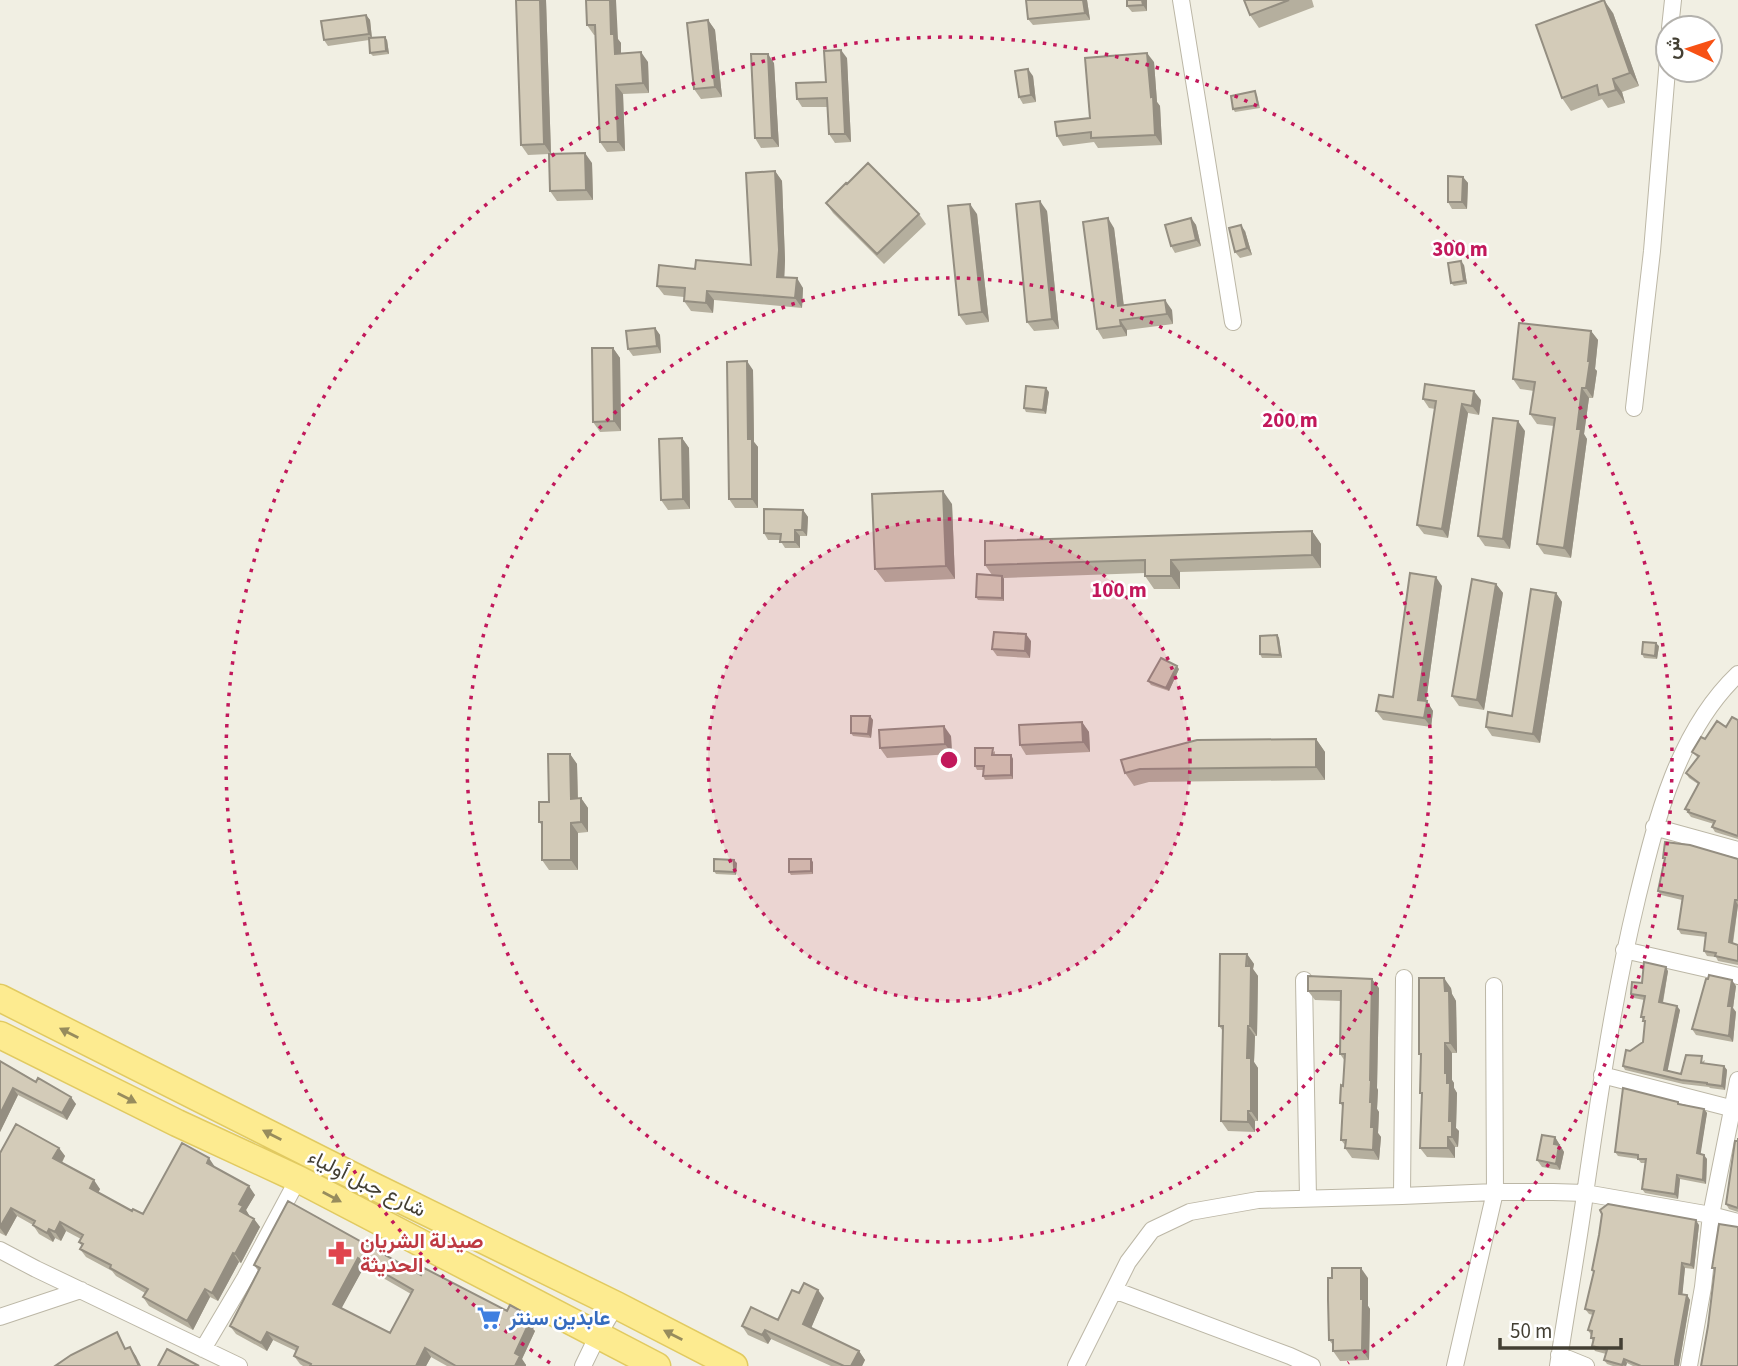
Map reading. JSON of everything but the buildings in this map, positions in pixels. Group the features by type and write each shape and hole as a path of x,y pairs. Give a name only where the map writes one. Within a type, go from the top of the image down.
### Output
{"main road":[{"name":"شارع جبل أولياء","path":"0,998 734,1366"},
{"name":"شارع جبل أولياء","path":"0,1035 177,1123 298,1179 657,1366"}],"street":[{"path":"1181,0 1233,322"},
{"path":"1634,408 1652,251 1666,84"},
{"path":"1586,1366 1559,1361 1602,1074 1624,950 1654,828 1685,747 1720,695 1738,674"},
{"path":"1654,828 1738,849"},
{"path":"1624,950 1738,976"},
{"path":"1402,1196 1404,978"},
{"path":"1304,980 1308,1198"},
{"path":"1455,1366 1495,1192 1494,986"},
{"path":"1602,1074 1735,1110"},
{"path":"1689,1366 1703,1287 1711,1215 1735,1110 1738,1080"},
{"path":"204,1349 298,1179"},
{"path":"1076,1366 1128,1262 1152,1230 1190,1212 1258,1200 1495,1192 1586,1194 1738,1222"},
{"path":"0,1250 239,1366"},
{"path":"0,1317 80,1290"},
{"path":"1114,1290 1312,1366"},
{"path":"583,1366 616,1305"}],"place":[{"name":"صيدلة الشريان الحديثة","path":"340,1253"},
{"name":"عابدين سنتر","path":"489,1318"}]}
